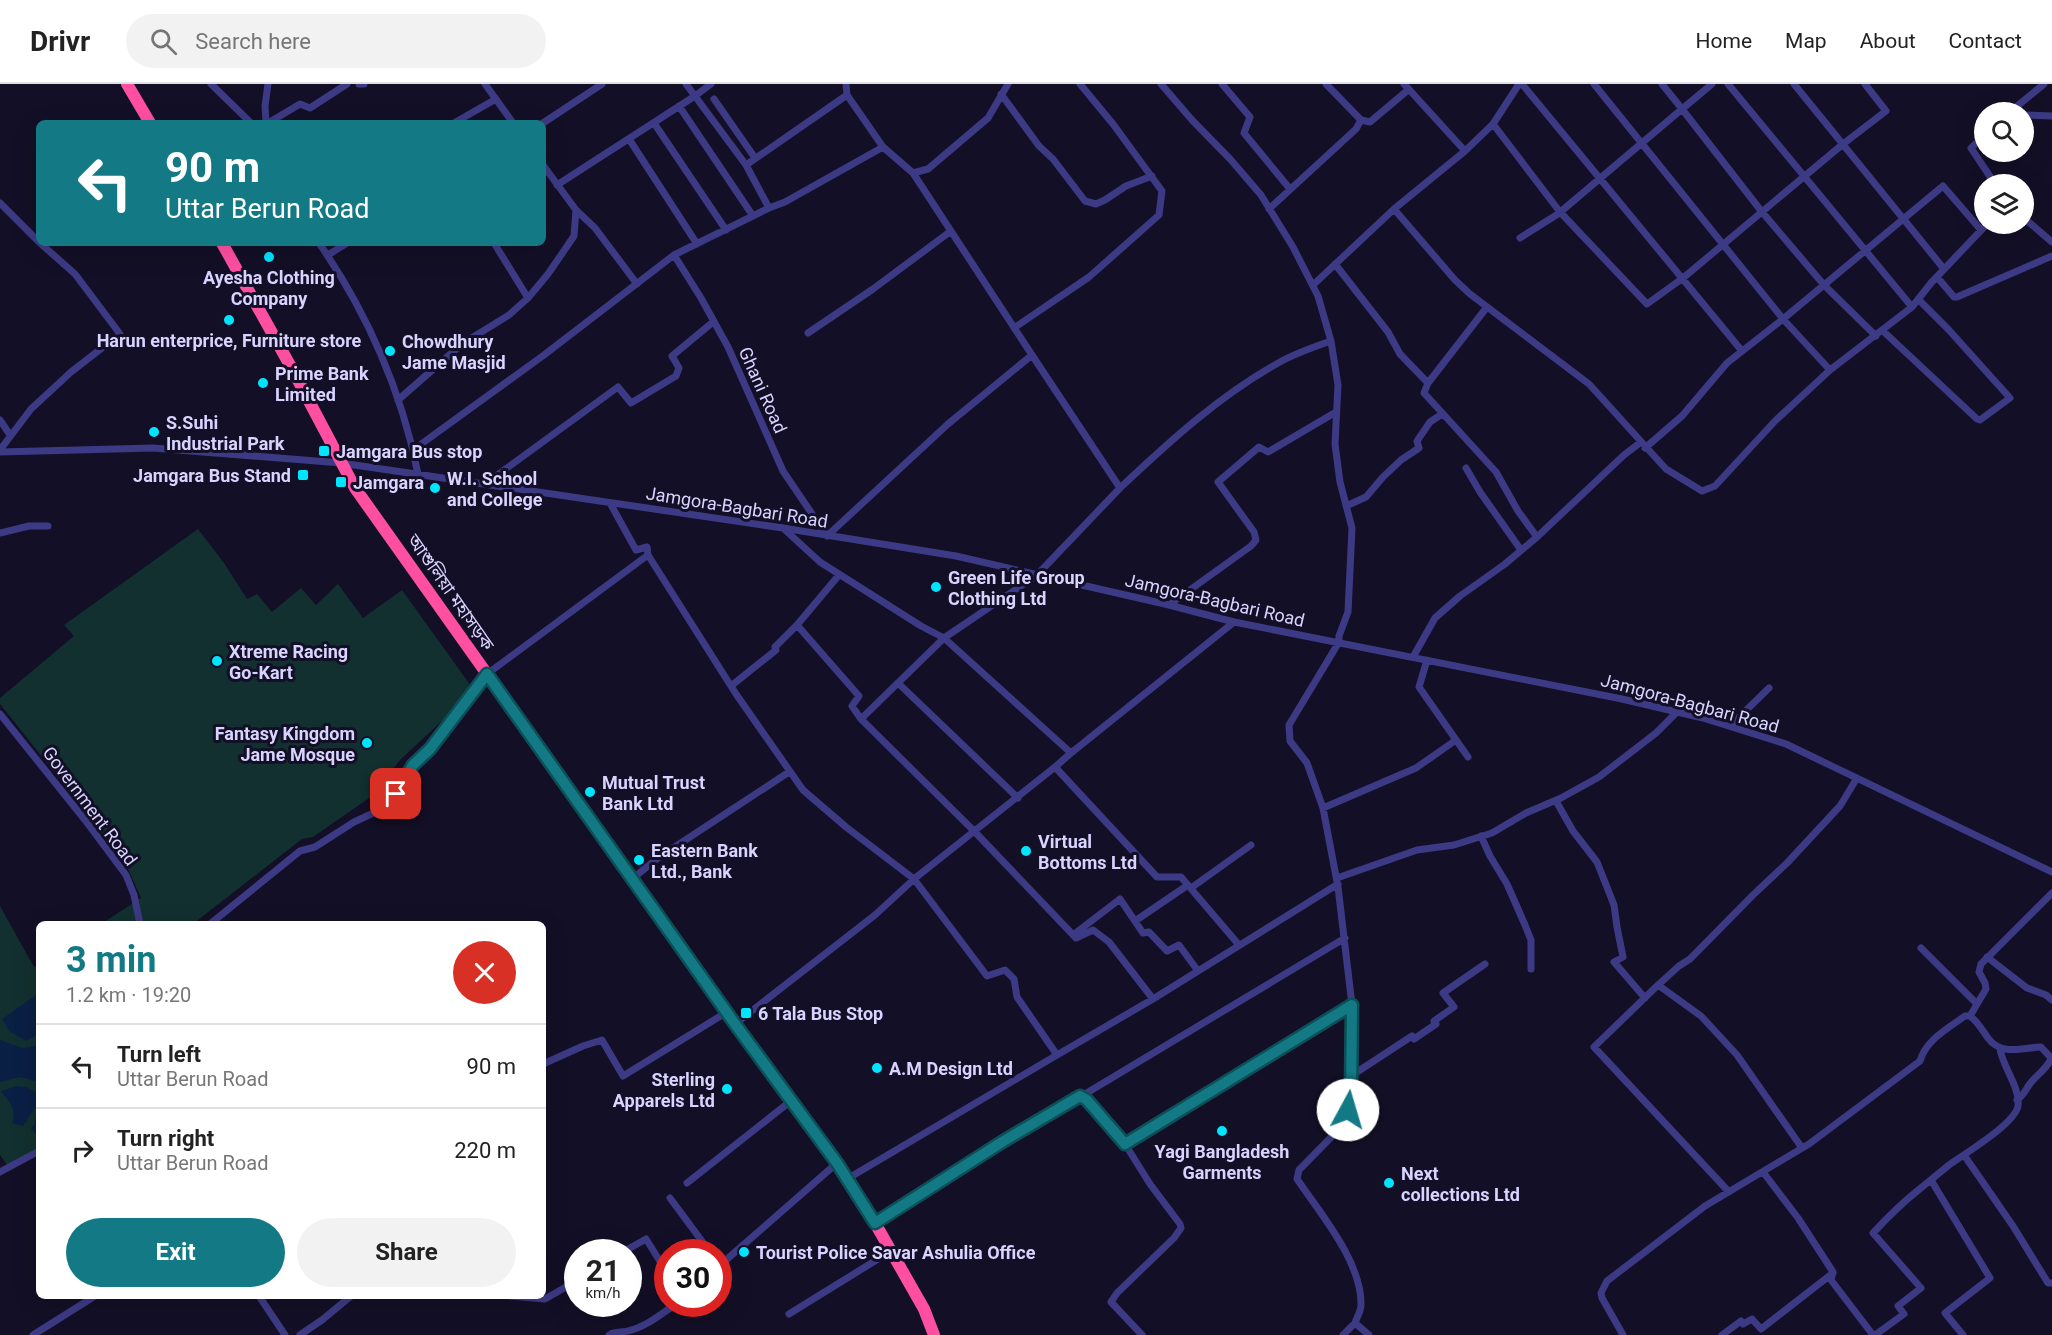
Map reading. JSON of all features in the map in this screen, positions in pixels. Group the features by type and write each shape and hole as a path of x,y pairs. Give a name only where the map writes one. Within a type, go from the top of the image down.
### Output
{"highway":[{"path":"127,84 148,120"},
{"name":"আশুলিয়া মহাসড়ক","path":"224,246 355,488 735,1024 837,1163 875,1223 924,1309 934,1335"}],"street":[{"path":"212,84 249,120"},
{"path":"267,120 265,106 268,84"},
{"path":"272,120 300,104 310,108 347,84"},
{"path":"359,84 364,84"},
{"path":"485,84 511,120"},
{"path":"546,121 602,84"},
{"path":"686,84 746,165 769,208"},
{"path":"557,185 711,84"},
{"path":"846,84 847,95 883,147 913,173 1120,488"},
{"path":"913,173 928,169 988,118 1008,84"},
{"path":"1014,328 1089,277 1159,215 1162,190 1080,84"},
{"path":"1161,84 1231,160 1269,208 1318,296 1331,340 1338,385 1335,444 1352,528 1348,612 1339,642 1289,725 1290,741 1307,764 1323,808 1337,881 1352,1005 1351,1097 1345,1123 1299,1170 1297,1179 1352,1265 1360,1292 1361,1307 1355,1323 1343,1335"},
{"path":"1222,84 1250,117 1244,133 1290,189"},
{"path":"1326,84 1360,120 1370,122 1406,87 1465,151"},
{"path":"1313,285 1394,208 1465,151 1493,124 1520,84 1742,351"},
{"path":"1594,84 1783,319 1830,370"},
{"path":"1662,84 1762,212 1824,285 1876,336"},
{"path":"1520,238 1560,212 1601,180 1712,84"},
{"path":"1728,84 1912,307"},
{"path":"1794,84 1944,269"},
{"path":"1493,124 1560,212 1647,304 1683,278 1843,144 1886,111 1865,84"},
{"path":"2022,102 2044,84"},
{"path":"1001,94 1039,146 1053,159 1085,201 1096,204 1126,186 1152,176"},
{"path":"746,165 847,95"},
{"path":"459,120 496,99"},
{"path":"714,99 755,158"},
{"path":"680,106 753,216"},
{"path":"2034,115 2052,116"},
{"path":"1269,208 1356,129 1360,120"},
{"path":"654,123 726,230"},
{"path":"629,139 697,244"},
{"path":"413,450 544,355 674,255 785,202 883,147"},
{"path":"546,169 576,210 595,228 637,284"},
{"path":"1413,657 1435,618 1537,537 1624,455 1643,445 1682,416 1726,363 1783,319 1943,186 1974,222"},
{"path":"0,203 36,240"},
{"path":"1394,208 1455,280 1589,384 1666,469 1698,489 1707,490 1715,486 1768,429 1830,370 1912,307 1977,234"},
{"path":"398,400 462,344 509,315 528,298 574,236 576,210"},
{"path":"2034,227 2052,242"},
{"path":"808,333 873,289 951,231"},
{"path":"0,451 31,409 71,372 120,334 75,274 42,246"},
{"path":"321,246 372,331 410,434 418,474"},
{"path":"328,255 342,246"},
{"path":"496,246 528,298"},
{"name":"Ghani Road","path":"674,255 728,348 783,471 827,536"},
{"path":"1937,277 1954,297 1957,297 2052,256"},
{"path":"1335,264 1388,332 1400,354 1428,383"},
{"path":"1883,331 1977,419 1980,420 2010,398 1956,337 1918,299"},
{"path":"1487,307 1428,383 1424,393 1496,472 1518,511 1537,537"},
{"path":"485,484 618,387 631,403 676,376 679,368 672,356 713,322"},
{"path":"861,718 944,638 1037,575 1120,488 1172,439 1235,389 1282,361 1331,340"},
{"path":"827,536 948,424 1032,355"},
{"path":"1169,605 1256,540 1254,532 1218,482 1259,447 1268,452 1336,412"},
{"path":"1346,506 1366,497 1401,460 1419,448 1417,441 1430,422 1442,414"},
{"path":"0,420 10,435"},
{"name":"Jamgora-Bagbari Road","path":"0,451 153,448 341,463 783,528 956,556 1234,622 1622,699 1730,726 1786,744 2052,872"},
{"path":"1466,468 1521,550"},
{"path":"610,503 636,550 647,547 648,555 731,686 802,790 914,879 987,976 1005,970 1014,980 1017,997 1057,1055"},
{"path":"0,533 29,526 48,526"},
{"path":"783,528 820,562 839,575 944,638 1071,753"},
{"path":"214,921 300,851 315,847 354,822 382,809 396,794 413,765 430,749 487,674 648,555"},
{"path":"731,686 776,650 775,647 797,625 839,575"},
{"path":"735,1024 875,915 914,879 1018,798 1234,622"},
{"path":"797,625 859,696 852,706 861,718 975,831 1076,938 1093,930 1109,942 1153,999"},
{"path":"1427,660 1419,687 1468,757"},
{"path":"898,683 1018,798"},
{"path":"1730,726 1769,688"},
{"path":"847,1179 1153,999 1337,881 1417,850 1454,845 1492,832 1526,813 1556,801 1599,777 1656,733 1677,712"},
{"name":"Government Road","path":"0,714 126,875 134,895 139,921"},
{"path":"1323,808 1416,768 1456,740"},
{"path":"1055,767 1157,878 1181,878 1239,945"},
{"path":"632,879 658,858 789,772"},
{"path":"1730,1192 1594,1047 1658,985 1703,946 1787,863 1840,806 1857,778"},
{"path":"1556,801 1573,831 1596,862 1614,905 1623,957 1614,962 1646,998"},
{"path":"1481,836 1507,884 1531,940 1531,969"},
{"path":"1135,921 1251,845"},
{"path":"1970,1016 1986,989 1979,972 1981,964 2052,892"},
{"path":"1073,935 1120,899 1143,933 1149,932 1167,951 1179,945 1198,971"},
{"path":"875,1223 1002,1142 1345,938"},
{"path":"1921,948 1977,1004"},
{"path":"1987,957 2027,988 2046,994 2052,1000"},
{"path":"1351,1076 1412,1036 1414,1039 1436,1024 1434,1021 1454,1007 1443,993 1485,964"},
{"path":"1658,985 1701,1016 1737,1055 1802,1148"},
{"path":"1125,1144 1352,1005"},
{"path":"546,1063 602,1040 623,1076 727,1012"},
{"path":"1623,1335 1602,1298 1601,1293 1607,1281 1705,1206 1802,1148 1920,1061 1933,1040 1965,1016 1970,1016 1978,1022 2000,1049 2041,1047 2052,1059 2029,1085 2024,1095 2017,1100"},
{"path":"1763,1172 1798,1218 1833,1273 1831,1280 1874,1335 1904,1314 1898,1306 1921,1288 1873,1233 1931,1180 1980,1145 2015,1113 2017,1100 2000,1049"},
{"path":"1080,1096 1087,1100 1125,1144 1150,1184 1180,1224 1174,1238 1117,1293 1111,1302 1142,1335"},
{"path":"687,1183 792,1100"},
{"path":"0,1172 36,1153"},
{"path":"1964,1155 2013,1226 2048,1283 2052,1283"},
{"path":"732,1255 837,1163"},
{"path":"1931,1180 1990,1278 1945,1313 1963,1335"},
{"path":"670,1198 700,1239"},
{"path":"642,1241 646,1239 654,1252"},
{"path":"789,1314 891,1251"},
{"path":"1722,1335 1741,1321 1743,1324 1752,1319 1761,1329 1833,1273"},
{"path":"546,1298 564,1288"},
{"path":"33,1335 90,1299"},
{"path":"261,1299 285,1335"},
{"path":"300,1335 347,1299"},
{"path":"609,1335 614,1332 628,1332 657,1317"},
{"path":"1355,1323 1369,1335"},
{"path":"1884,1328 1889,1335"}],"green space":[{"path":"198,529 224,563 247,599 257,594 272,612 301,588 316,605 338,584 363,618 402,590 471,686 445,718 400,760 372,796 313,837 302,839 197,921 106,921 141,898 129,871 90,817 0,704 0,698 74,636 64,625"},
{"path":"0,906 34,967 36,966 36,1150 7,1165 0,1155"}],"water":[{"path":"36,995 35,1036 26,1041 9,1031 2,1019"},
{"path":"0,1040 22,1048 36,1046 36,1081 20,1077 0,1082"},
{"path":"16,1086 26,1087 36,1092 36,1109 23,1126 12,1123 13,1110 1,1091"},
{"path":"36,1118 36,1134 31,1129"}],"place":[{"name":"Ayesha Clothing Company","path":"269,257"},
{"name":"Harun enterprice, Furniture store","path":"229,320"},
{"name":"Chowdhury Jame Masjid","path":"390,351"},
{"name":"Prime Bank Limited","path":"263,383"},
{"name":"S.Suhi Industrial Park","path":"154,432"},
{"name":"Jamgara Bus stop","path":"324,451"},
{"name":"Jamgara Bus Stand","path":"303,475"},
{"name":"Jamgara","path":"341,482"},
{"name":"W.I. School and College","path":"435,488"},
{"name":"Green Life Group Clothing Ltd","path":"936,587"},
{"name":"Xtreme Racing Go-Kart","path":"217,661"},
{"name":"Fantasy Kingdom Jame Mosque","path":"367,743"},
{"name":"Mutual Trust Bank Ltd","path":"590,792"},
{"name":"Virtual Bottoms Ltd","path":"1026,851"},
{"name":"Eastern Bank Ltd., Bank","path":"639,860"},
{"name":"6 Tala Bus Stop","path":"746,1013"},
{"name":"A.M Design Ltd","path":"877,1068"},
{"name":"Sterling Apparels Ltd","path":"727,1089"},
{"name":"Yagi Bangladesh Garments","path":"1222,1131"},
{"name":"Next collections Ltd","path":"1389,1183"},
{"name":"Tourist Police Savar Ashulia Office","path":"744,1252"}],"route":[{"path":"396,794 413,765 430,749 487,674 735,1024 837,1163 875,1223 1002,1142 1080,1096 1087,1100 1125,1144 1130,1142 1352,1005 1351,1097 1348,1110"}]}
